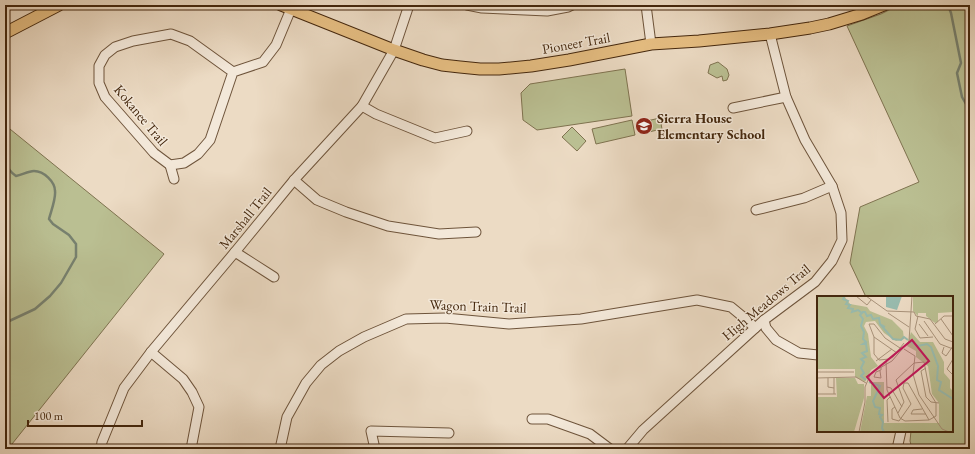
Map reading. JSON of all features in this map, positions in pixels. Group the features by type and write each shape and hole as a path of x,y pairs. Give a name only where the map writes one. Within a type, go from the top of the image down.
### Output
{"main road":[{"path":"5,33 59,5"},
{"name":"Pioneer Trail","path":"286,7 423,60 442,65 480,69 499,69 569,60 651,44 770,34 810,28 862,14 884,5"}],"street":[{"name":"Marshall Trail","path":"101,449 102,442 124,388 151,352 294,180 362,106 394,50 408,5"},
{"path":"467,5 482,8 547,11 572,5"},
{"path":"646,5 651,44"},
{"path":"233,72 263,62 276,45 286,7"},
{"name":"Kokanee Trail","path":"170,165 184,163 198,154 210,140 233,72 190,41 171,34 133,41 115,47 105,55 99,66 99,83 105,98 154,153 170,165 174,179"},
{"name":"High Meadows Trail","path":"627,449 643,430 764,320 815,282 832,261 842,240 841,213 832,186 805,140 786,97 770,34"},
{"path":"733,108 786,97"},
{"path":"362,106 376,114 435,138 467,131"},
{"path":"294,180 317,200 346,212 388,226 439,234 476,232"},
{"path":"756,210 804,198 832,186"},
{"path":"235,252 274,277"},
{"name":"Wagon Train Trail","path":"280,449 287,417 306,383 321,365 339,351 364,337 406,319 444,318 509,324 581,319 697,300 731,307 755,328"},
{"path":"764,320 766,328 776,340 799,353 817,355"},
{"path":"151,352 182,379 192,392 199,407 191,449"},
{"path":"532,419 548,419 590,434 610,449"},
{"path":"375,449 371,431 449,433"},
{"path":"897,449 901,432"}],"green space":[{"path":"899,5 970,5 970,449 912,449 910,441 911,432 953,432 953,296 866,296 850,263 860,207 919,182 847,26 881,14"},
{"path":"718,62 727,69 729,75 727,80 723,81 722,76 717,78 708,73 710,65"},
{"path":"625,69 632,116 537,130 523,120 521,93 530,84"},
{"path":"660,118 662,129 644,133 642,122"},
{"path":"632,120 635,135 596,144 592,129"},
{"path":"5,125 164,254 8,449 5,449"},
{"path":"572,127 586,141 577,151 562,137"}],"waterway":[{"path":"948,5 961,63 957,73 962,97 966,104 970,107"},
{"path":"5,160 9,170 16,176 32,171 38,171 51,181 55,188 55,194 49,219 53,224 69,235 76,244 76,257 61,283 50,296 35,309 5,323"}],"place":[{"name":"Sierra House Elementary School","path":"644,126"}]}
